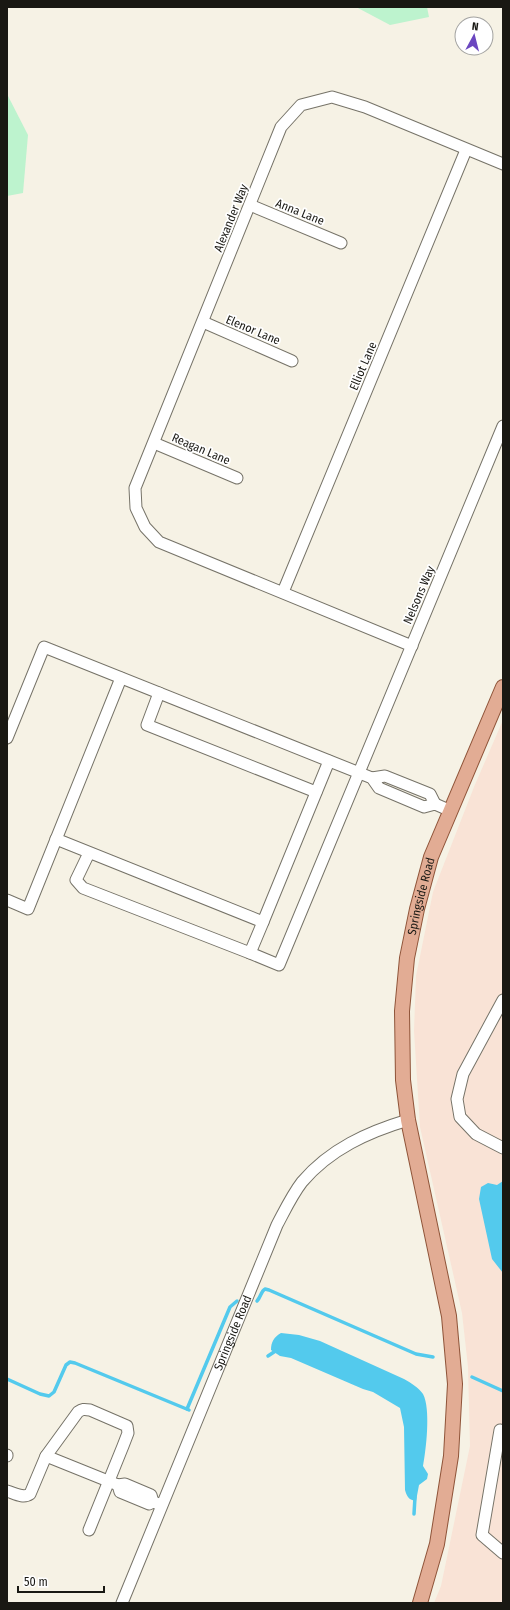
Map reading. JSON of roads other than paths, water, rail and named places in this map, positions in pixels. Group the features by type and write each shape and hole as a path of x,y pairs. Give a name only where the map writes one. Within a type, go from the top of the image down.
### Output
{"main road":[{"name":"Springside Road","path":"420,1603 437,1544 451,1456 454,1384 449,1316 408,1120 403,1080 402,1011 407,958 417,909 431,858 503,686"}],"street":[{"name":"Alexander Way","path":"283,592 159,542 146,528 136,508 135,488 281,127 301,105 332,97 365,107 503,164"},
{"name":"Elliot Lane","path":"283,592 466,150"},
{"name":"Anna Lane","path":"250,205 341,242"},
{"name":"Elenor Lane","path":"203,322 292,361"},
{"name":"Nelsons Way","path":"250,953 279,965 358,773 501,438 503,426"},
{"name":"Reagan Lane","path":"154,443 237,478"},
{"path":"283,592 412,646"},
{"path":"7,738 44,647 358,773 372,778 385,776 430,794 435,804 451,811"},
{"path":"7,900 28,909 121,678"},
{"path":"159,693 147,725 316,792"},
{"path":"88,853 76,880 83,888 250,953 329,761"},
{"path":"56,839 263,922"},
{"path":"503,1000 463,1074 457,1099 460,1117 476,1134 503,1148"},
{"name":"Springside Road","path":"122,1603 158,1504 278,1225 291,1199 302,1182 352,1141 385,1127 408,1120"},
{"path":"7,1491 23,1496 30,1494 46,1456 78,1412 84,1408 125,1425 128,1430 113,1484 89,1530"},
{"path":"500,1430 482,1535 503,1553"},
{"path":"46,1456 113,1484 120,1492 149,1504 158,1504"}],"water":[{"path":"503,1181 503,1273 492,1259 479,1199 481,1187 488,1183 497,1185"},
{"path":"281,1333 299,1335 320,1341 404,1379 414,1385 423,1394 427,1409 427,1419 423,1466 428,1474 427,1479 419,1485 416,1501 409,1498 405,1490 404,1427 400,1408 373,1392 291,1358 280,1356 271,1350 273,1340"}],"waterway":[{"path":"257,1301 265,1289 269,1290 416,1354 433,1357"},
{"path":"187,1409 230,1307 237,1301"},
{"path":"268,1356 277,1350"},
{"path":"7,1379 40,1394 49,1396 54,1392 66,1365 70,1362 189,1410"},
{"path":"472,1377 503,1391"},
{"path":"414,1514 415,1497"}]}
